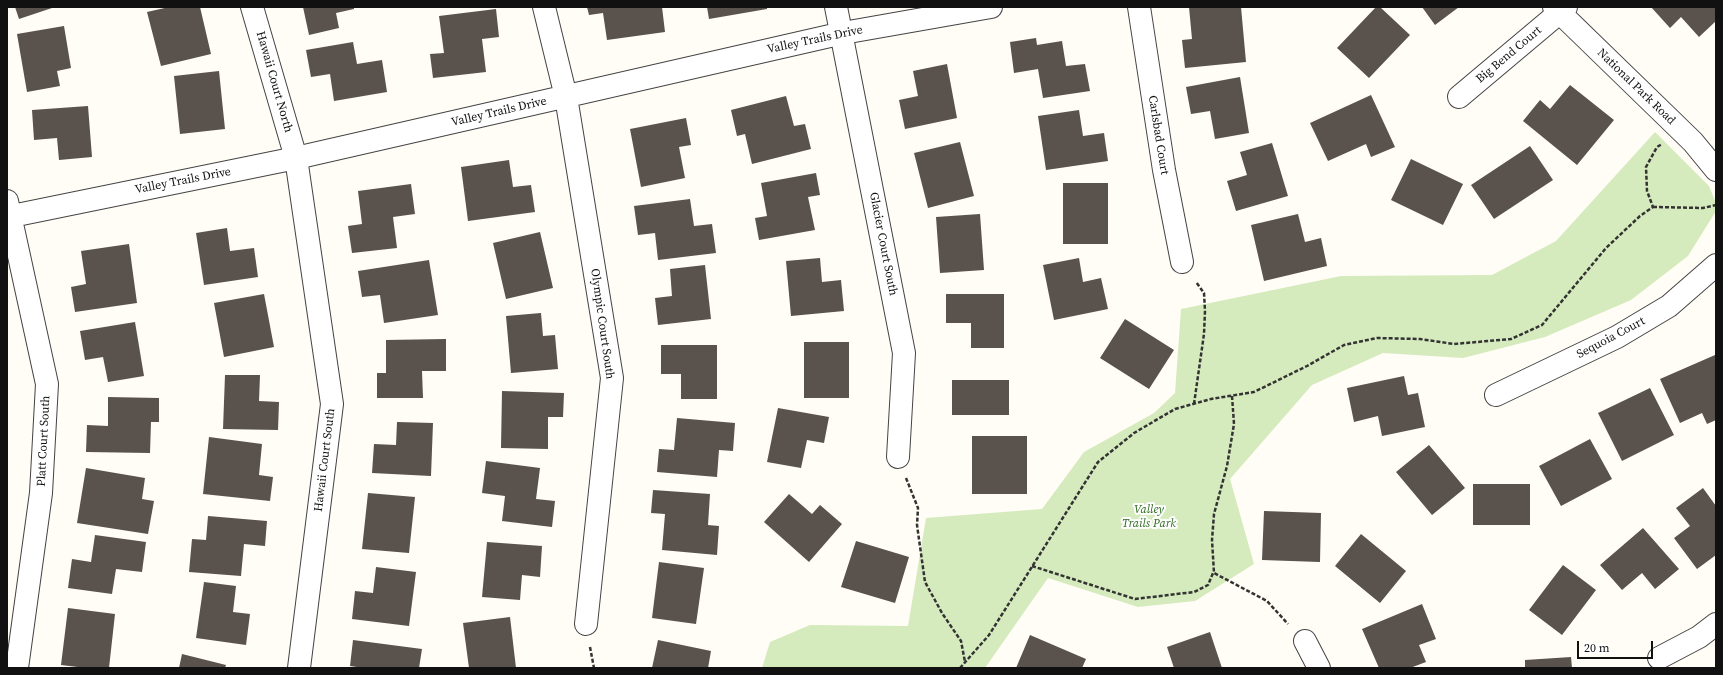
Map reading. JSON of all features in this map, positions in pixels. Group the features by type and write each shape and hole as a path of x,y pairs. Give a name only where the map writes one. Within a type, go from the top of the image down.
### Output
{"street":[{"name":"Hawaii Court North","path":"252,7 296,158"},
{"name":"Olympic Court South","path":"544,7 566,97 612,378 586,624"},
{"name":"Glacier Court South","path":"836,7 843,32 904,353 898,457"},
{"name":"Valley Trails Drive","path":"8,211 296,158 843,32 991,7"},
{"name":"Carlsbad Court","path":"1139,7 1164,170 1182,262"},
{"name":"Big Bend Court","path":"1459,97 1560,9"},
{"name":"National Park Road","path":"1560,9 1693,142 1716,170"},
{"name":"Hawaii Court South","path":"296,158 332,404 299,668"},
{"name":"Platt Court South","path":"8,211 46,384 41,493 17,668"},
{"name":"Sequoia Court","path":"1496,395 1617,337 1669,306 1716,265"},
{"path":"1659,658 1699,637 1716,624"},
{"path":"1305,641 1319,668"}],"path":[{"path":"1653,207 1647,191 1646,167 1657,147 1680,130"},
{"path":"960,668 989,635 1098,462 1134,433 1175,409 1254,392 1308,366 1344,345 1377,338 1420,339 1454,344 1511,339 1542,325 1606,248 1640,216 1653,207 1703,208 1716,205"},
{"path":"1182,262 1204,293 1204,334 1194,404"},
{"path":"1032,566 1135,599 1194,592 1208,585 1214,573 1212,540 1214,514 1227,466 1234,424 1232,396"},
{"path":"898,457 918,508 917,525 925,582 942,613 961,641 965,662"},
{"path":"1214,573 1267,601 1305,641"}],"green space":[{"name":"Valley Trails Park","path":"1655,132 1709,186 1716,203 1716,211 1688,256 1631,300 1545,337 1463,358 1383,353 1312,385 1230,479 1254,564 1195,601 1138,607 1048,578 985,668 762,668 770,642 810,625 908,626 926,518 1042,509 1084,452 1154,413 1175,393 1181,309 1341,276 1492,275 1556,241"}],"building":[{"path":"15,7 55,7 19,19"},
{"path":"169,7 200,7 211,54 161,66 147,12"},
{"path":"303,7 354,7 354,9 336,13 339,28 309,35"},
{"path":"587,7 662,7 665,32 607,40 603,13 589,15"},
{"path":"707,7 767,7 767,9 709,19"},
{"path":"1189,7 1241,7 1246,62 1185,68 1182,40 1192,39"},
{"path":"1376,7 1380,7 1410,35 1369,78 1337,48"},
{"path":"1422,7 1459,7 1435,25"},
{"path":"1651,7 1716,7 1716,21 1699,37 1681,17 1670,28"},
{"path":"496,9 499,37 482,39 486,72 433,78 430,54 444,53 439,16"},
{"path":"64,26 71,68 57,71 60,86 27,92 17,34"},
{"path":"1036,38 1037,45 1062,41 1066,66 1085,64 1090,91 1043,98 1038,69 1014,73 1010,42"},
{"path":"353,42 357,64 382,60 387,92 334,101 330,74 311,77 306,50"},
{"path":"947,64 957,118 905,129 899,100 918,96 913,71"},
{"path":"219,71 225,129 180,134 174,76"},
{"path":"1240,77 1249,133 1215,139 1210,111 1191,114 1186,87"},
{"path":"1570,85 1614,120 1577,165 1523,121 1540,100 1550,109"},
{"path":"1371,95 1395,147 1371,157 1366,144 1328,161 1310,123"},
{"path":"786,96 794,126 805,124 811,149 752,164 745,134 737,136 731,110"},
{"path":"88,106 92,157 59,160 57,138 34,140 32,110"},
{"path":"1079,110 1083,136 1104,133 1108,161 1046,170 1038,116"},
{"path":"686,118 691,145 679,147 685,178 641,187 630,129"},
{"path":"960,142 974,196 928,208 914,153"},
{"path":"1272,143 1288,196 1236,211 1227,181 1247,175 1240,152"},
{"path":"1530,146 1553,180 1494,219 1471,185"},
{"path":"1411,159 1463,184 1443,225 1391,200"},
{"path":"509,160 513,187 531,185 535,212 468,221 461,167"},
{"path":"816,173 820,195 808,197 815,230 759,240 755,218 767,216 761,183"},
{"path":"1063,183 1108,183 1108,244 1063,244"},
{"path":"411,184 415,214 393,217 397,248 352,253 348,226 362,224 358,191"},
{"path":"690,199 694,226 712,224 716,253 658,260 655,233 638,235 634,206"},
{"path":"980,214 984,270 940,273 936,217"},
{"path":"1298,214 1305,242 1321,238 1327,266 1264,281 1251,225"},
{"path":"227,228 230,251 254,248 258,277 204,285 196,233"},
{"path":"540,232 553,288 506,299 493,243"},
{"path":"129,244 137,303 75,312 71,287 86,284 81,251"},
{"path":"820,258 822,282 841,280 844,311 791,316 786,261"},
{"path":"1079,258 1083,282 1101,278 1108,309 1054,320 1043,265"},
{"path":"429,260 438,315 384,323 380,295 362,297 358,271"},
{"path":"705,265 711,319 658,325 655,298 672,296 670,269"},
{"path":"264,294 274,347 224,357 214,303"},
{"path":"946,294 1004,294 1004,348 971,348 971,323 946,323"},
{"path":"541,313 543,336 555,335 558,369 511,373 506,316"},
{"path":"1125,319 1174,350 1149,389 1100,358"},
{"path":"135,322 144,376 108,382 103,357 85,360 80,331"},
{"path":"446,339 446,371 422,371 423,398 377,398 377,373 386,373 386,340"},
{"path":"804,342 849,342 849,398 804,398"},
{"path":"661,345 717,345 717,399 681,399 681,374 661,374"},
{"path":"1715,355 1716,420 1707,424 1702,413 1680,423 1660,379"},
{"path":"225,375 260,375 259,401 279,402 278,430 223,429"},
{"path":"1404,376 1408,395 1418,393 1425,427 1382,436 1378,416 1354,422 1347,388"},
{"path":"952,380 1009,380 1009,415 952,415"},
{"path":"1650,388 1674,435 1622,461 1598,413"},
{"path":"502,391 564,393 563,417 548,417 548,449 501,448"},
{"path":"108,397 159,398 159,422 151,422 150,453 86,452 87,425 108,426"},
{"path":"778,408 829,417 824,443 807,440 801,468 767,462"},
{"path":"677,418 735,423 733,451 719,450 717,477 657,472 659,449 674,450"},
{"path":"397,422 433,423 431,476 372,473 374,444 396,445"},
{"path":"972,436 1027,436 1027,494 972,494"},
{"path":"209,437 262,444 259,475 273,477 270,501 203,494"},
{"path":"1590,439 1612,479 1561,506 1539,466"},
{"path":"1429,445 1465,488 1432,515 1396,472"},
{"path":"486,461 540,468 536,499 555,501 552,527 502,521 505,496 482,493"},
{"path":"86,468 145,478 142,499 154,501 148,534 77,523"},
{"path":"1473,484 1530,484 1530,525 1473,525"},
{"path":"1703,488 1716,506 1716,555 1697,569 1674,538 1690,526 1676,508"},
{"path":"653,490 710,494 708,525 719,526 717,555 662,550 665,514 651,513"},
{"path":"368,493 415,497 409,553 362,549"},
{"path":"789,494 812,514 820,505 842,524 809,562 764,522"},
{"path":"1264,511 1321,513 1320,562 1262,560"},
{"path":"208,516 267,521 265,546 244,544 241,576 189,572 192,539 206,540"},
{"path":"1643,528 1679,569 1655,589 1642,573 1622,590 1600,565"},
{"path":"1361,534 1406,571 1380,603 1335,566"},
{"path":"95,535 146,542 142,572 116,569 112,594 68,588 72,559 91,562"},
{"path":"856,541 909,557 895,603 841,587"},
{"path":"487,542 542,546 540,577 522,575 520,600 482,597"},
{"path":"659,562 704,568 696,624 652,618"},
{"path":"1563,565 1596,590 1562,635 1529,610"},
{"path":"376,567 416,572 409,626 352,619 355,591 373,593"},
{"path":"204,582 236,586 233,612 250,614 246,645 196,638"},
{"path":"1422,604 1436,639 1419,645 1426,662 1410,668 1379,668 1362,629"},
{"path":"68,608 115,614 109,668 86,668 61,665"},
{"path":"510,617 516,668 469,668 463,623"},
{"path":"1210,632 1222,668 1174,668 1167,647"},
{"path":"1030,635 1086,659 1082,668 1016,668"},
{"path":"353,640 422,649 419,668 364,668 350,666"},
{"path":"658,640 711,651 708,668 652,668"},
{"path":"182,654 226,665 225,668 179,668"},
{"path":"1571,657 1572,668 1525,668 1525,660"}]}
